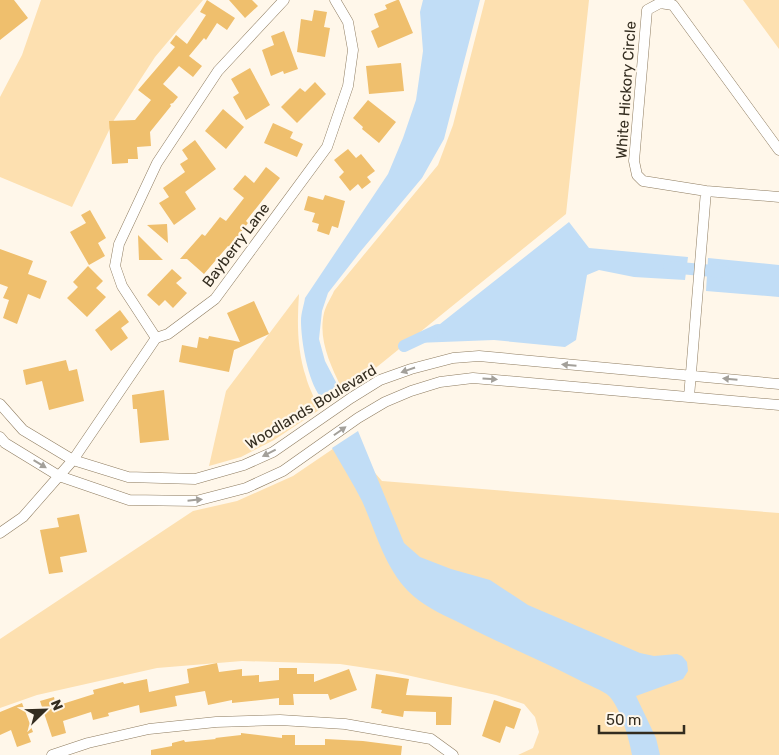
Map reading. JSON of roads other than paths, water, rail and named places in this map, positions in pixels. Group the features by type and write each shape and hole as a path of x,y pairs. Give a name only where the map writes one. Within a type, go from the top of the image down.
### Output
{"street":[{"path":"156,338 122,286 115,266 119,244 157,163 218,71 284,0"},
{"name":"Bayberry Lane","path":"0,533 23,517 73,460 156,338 168,334 215,299 327,147 348,86 353,50 348,22 335,0"},
{"name":"White Hickory Circle","path":"779,150 674,5 660,2 647,10 634,161 637,175 642,181 706,191 779,197"},
{"path":"689,397 706,191"},
{"name":"Woodlands Boulevard","path":"0,404 23,430 73,460 128,477 194,479 244,465 273,452 380,380 411,369 453,358 479,356 779,384"},
{"path":"0,437 5,443 59,476 129,500 196,501 246,488 283,471 358,418 385,402 440,382 473,378 779,405"},
{"path":"52,755 88,743 149,729 216,722 280,720 345,724 431,739 453,755"}],"water":[{"path":"423,0 480,0 444,139 422,178 328,293 322,311 319,339 325,361 338,386 320,396 312,381 302,339 301,315 305,298 388,174 403,138 416,100 423,51 420,12"},
{"path":"569,222 589,248 688,257 685,280 634,277 599,270 587,275 576,340 565,347 494,340 416,343"},
{"path":"708,258 779,265 779,297 706,291"},
{"path":"358,431 404,543 420,557 451,569 490,580 528,605 640,653 654,656 677,654 682,656 687,662 688,671 683,679 636,696 656,738 660,755 632,755 621,716 607,694 437,612 408,591 387,560 362,501 332,448"}],"waterway":[{"path":"669,267 724,272"},
{"path":"404,346 438,330"}]}
